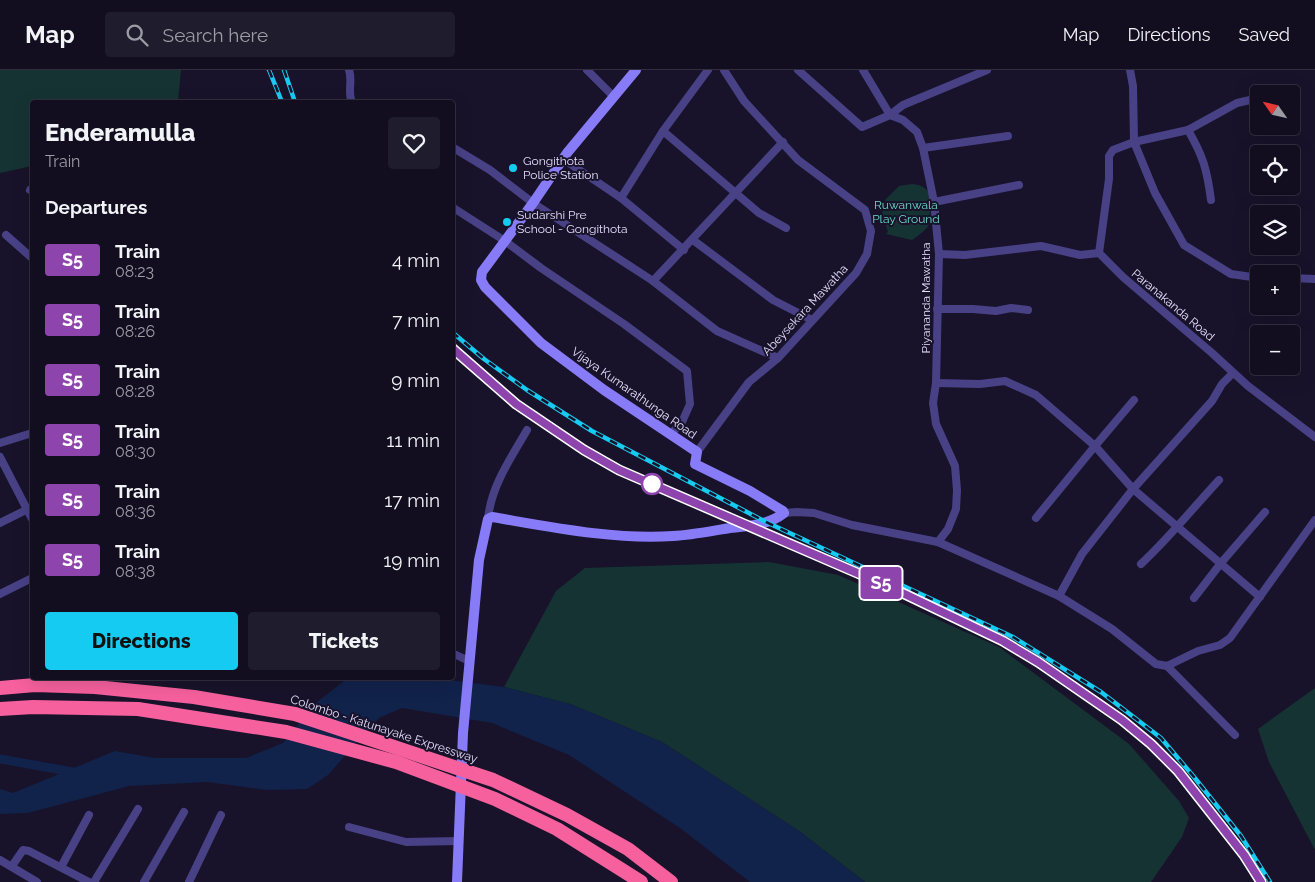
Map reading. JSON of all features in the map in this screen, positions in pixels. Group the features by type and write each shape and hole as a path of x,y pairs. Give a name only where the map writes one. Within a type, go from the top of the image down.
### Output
{"highway":[{"name":"Colombo - Katunayake Expressway","path":"0,688 36,685 95,688 194,697 295,714 493,780 567,815 628,849 672,882"},
{"path":"0,709 33,707 138,709 286,732 396,762 495,799 557,829 641,882"}],"street":[{"path":"349,70 351,74 351,100"},
{"path":"587,70 613,96"},
{"path":"506,241 563,159 636,70"},
{"path":"621,198 663,131 708,70"},
{"name":"Abeysekara Mawatha","path":"697,452 749,382 778,358 856,273 867,254 871,231 865,210 798,160 744,101 724,70"},
{"path":"798,70 862,127 890,115 903,105 987,70"},
{"path":"864,70 890,115"},
{"path":"1130,70 1133,86 1134,142 1155,193 1184,245 1231,274 1250,277"},
{"path":"939,254 965,255 1040,246 1080,255 1099,253 1109,179 1109,156 1113,150 1134,142 1188,130 1237,103 1250,100"},
{"name":"Piyananda Mawatha","path":"890,115 903,120 917,132 923,148 934,202 939,254 936,383 933,403 936,424 955,466 956,490 956,509 948,529 938,542"},
{"path":"1188,130 1201,152 1208,172 1212,200"},
{"path":"663,131 759,213 786,228"},
{"path":"923,148 1008,136"},
{"path":"653,281 783,142"},
{"path":"455,149 490,170 533,203 653,281 717,331 778,358"},
{"path":"563,159 621,198 684,250"},
{"path":"934,202 1019,185"},
{"path":"455,209 506,241 541,268 624,324 687,371 690,404 682,422 672,434"},
{"path":"6,235 30,256"},
{"path":"693,240 774,300 812,320"},
{"name":"Vijaya Kumarathunga Road","path":"506,241 482,272 481,280 485,287 541,343 604,390 697,452 695,464 750,491 784,513"},
{"name":"Paranakanda Road","path":"1099,253 1123,277 1233,373 1315,437"},
{"path":"1300,278 1315,279"},
{"path":"937,309 973,308 996,311 1010,308 1028,310"},
{"path":"1059,596 1082,554 1133,489 1212,401 1222,384 1233,373"},
{"path":"936,383 980,384 1005,381 1036,395 1095,446 1133,489 1178,525 1260,597"},
{"path":"1036,518 1134,400"},
{"path":"458,882 463,733 479,560 488,519 489,504 500,477 527,430"},
{"path":"0,443 30,434"},
{"path":"0,457 4,472 30,514"},
{"path":"1142,564 1165,542 1219,480"},
{"path":"0,523 28,509"},
{"path":"488,519 492,517 577,531 636,536 673,536 757,524 776,519 784,513 797,512 814,513 852,525 938,542 1059,596 1112,629 1156,664 1167,666 1235,735"},
{"path":"1194,598 1265,512"},
{"path":"1167,666 1198,651 1220,645 1230,638 1315,520"},
{"path":"0,594 30,579"},
{"path":"455,655 469,662"},
{"path":"94,882 138,809"},
{"path":"144,882 184,812"},
{"path":"61,867 89,815"},
{"path":"190,882 221,815"},
{"path":"349,827 406,842 459,841"},
{"path":"12,866 23,850 29,851 89,882"},
{"path":"0,860 37,882"}],"green space":[{"path":"0,70 181,70 178,100 30,100 30,166 0,173"},
{"name":"Ruwanwala Play Ground","path":"912,184 923,187 930,197 930,221 928,226 912,240 886,234 888,232 882,213 886,199 899,186"},
{"path":"769,562 838,575 999,647 1129,744 1179,801 1189,818 1182,837 1151,882 865,882 799,831 662,742 570,704 504,687 556,591 585,568"},
{"path":"1315,688 1315,850 1269,762 1258,729"}],"water":[{"path":"345,680 450,680 504,687 570,704 662,742 799,831 865,882 750,882 680,828 569,755 492,723 402,708 379,718 328,775 307,789 268,790 207,782 129,786 28,813 0,814 0,789 13,793 115,751 155,758 246,758 283,743 317,702"}],"waterway":[{"path":"0,759 79,773"}],"railway":[{"path":"269,70 281,100"},
{"path":"284,70 294,100"},
{"path":"455,335 484,359 527,390 592,431 766,522 1013,637 1101,692 1161,738 1241,836 1270,882"},
{"path":"455,351 516,404 584,450 619,470 865,576"},
{"path":"958,619 1003,641 1038,662 1122,720 1151,744 1178,771 1244,855 1261,882"}],"train":[{"name":"S5","path":"455,351 516,404 584,450 619,470 892,588 1003,641 1038,662 1122,720 1151,744 1178,771 1244,855 1261,882"}],"place":[{"name":"Gongithota Police Station","path":"513,168"},
{"name":"Sudarshi Pre School - Gongithota","path":"507,222"}]}
